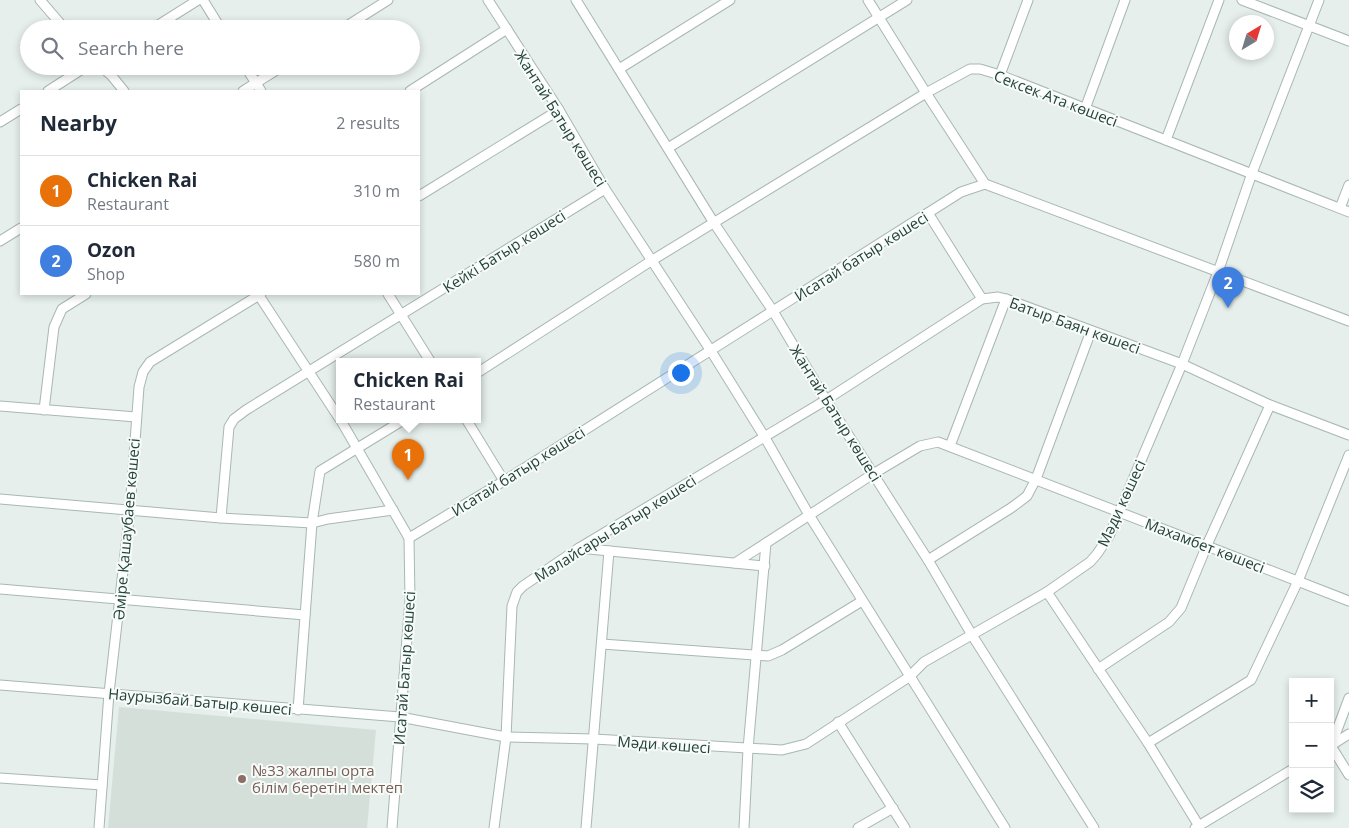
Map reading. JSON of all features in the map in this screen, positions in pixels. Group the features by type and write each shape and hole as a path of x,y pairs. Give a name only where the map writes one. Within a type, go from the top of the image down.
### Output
{"street":[{"path":"40,0 57,20"},
{"path":"166,20 198,0"},
{"path":"203,0 215,20"},
{"path":"356,20 388,0"},
{"name":"Жантай Батыр көшесі","path":"488,0 559,110 605,189 711,351 862,601 1005,828"},
{"name":"Жантай Батыр көшесі","path":"576,0 714,223 773,311 826,400 928,560 972,635 1094,828"},
{"path":"619,69 730,0"},
{"path":"868,0 985,184 1349,322"},
{"path":"668,148 907,0"},
{"path":"1000,75 1028,0"},
{"path":"1085,108 1125,0"},
{"path":"1166,140 1219,0"},
{"path":"1242,0 1349,41"},
{"name":"Мәди көшесі","path":"400,717 506,738 594,740 782,750 806,744 909,677 924,662 1046,592 1090,562 1109,536 1182,364 1319,0"},
{"path":"412,90 507,30"},
{"name":"Сексек Ата көшесі","path":"481,370 651,261 926,93 970,69 980,69 1000,75 1345,210"},
{"path":"50,90 73,75"},
{"path":"111,75 123,90"},
{"path":"251,75 258,87 272,75"},
{"path":"0,122 20,110"},
{"path":"420,195 559,110"},
{"name":"Исатай батыр көшесі","path":"409,538 504,481 961,192 985,184"},
{"path":"1345,210 1349,185"},
{"name":"Кейкі Батыр көшесі","path":"221,518 229,427 234,420 246,410 605,189"},
{"path":"764,436 826,400 982,299 928,213"},
{"path":"0,241 20,229"},
{"path":"44,410 54,327 62,309 84,295"},
{"name":"Әміре Қашаубаев көшесі","path":"99,828 109,693 130,510 139,388 143,372 150,362 257,295"},
{"path":"260,295 336,413"},
{"path":"389,295 428,358"},
{"name":"Батыр Баян көшесі","path":"982,299 998,297 1006,299 1182,364 1270,406 1349,434"},
{"path":"950,446 1006,299"},
{"path":"928,560 1027,496 1036,479 1091,331"},
{"path":"0,406 136,417"},
{"path":"1098,669 1169,622 1181,608 1207,545 1270,406"},
{"path":"342,423 409,538"},
{"path":"298,710 312,523 320,472 398,423"},
{"path":"468,423 504,481"},
{"name":"Малайсары Батыр көшесі","path":"494,828 506,738 512,606 523,586 578,548 764,436"},
{"name":"Махамбет көшесі","path":"735,563 873,474 920,446 938,442 1349,601"},
{"path":"1148,744 1252,680 1298,581 1349,455"},
{"path":"0,499 221,518 312,523 393,510"},
{"name":"Исатай Батыр көшесі","path":"392,828 410,600 409,538"},
{"path":"744,828 748,749 766,543"},
{"path":"578,548 765,566"},
{"path":"586,828 609,551"},
{"path":"0,589 306,615"},
{"path":"1046,592 1148,744 1197,827 1289,771"},
{"path":"602,644 768,656 782,650 862,601"},
{"name":"Наурызбай Батыр көшесі","path":"0,685 400,717"},
{"path":"1334,736 1349,698"},
{"path":"838,722 905,828"},
{"path":"1334,743 1349,734"},
{"path":"1334,752 1349,774"},
{"path":"0,778 102,785"},
{"path":"858,828 893,808"}],"shaded area":[{"name":"№33 жалпы орта білім беретін мектеп","path":"119,707 376,730 367,828 108,828"}],"place":[{"name":"Ozon","path":"1228,308"},
{"name":"Chicken Rai","path":"408,480"},
{"name":"№33 жалпы орта білім беретін мектеп","path":"242,779"}]}
